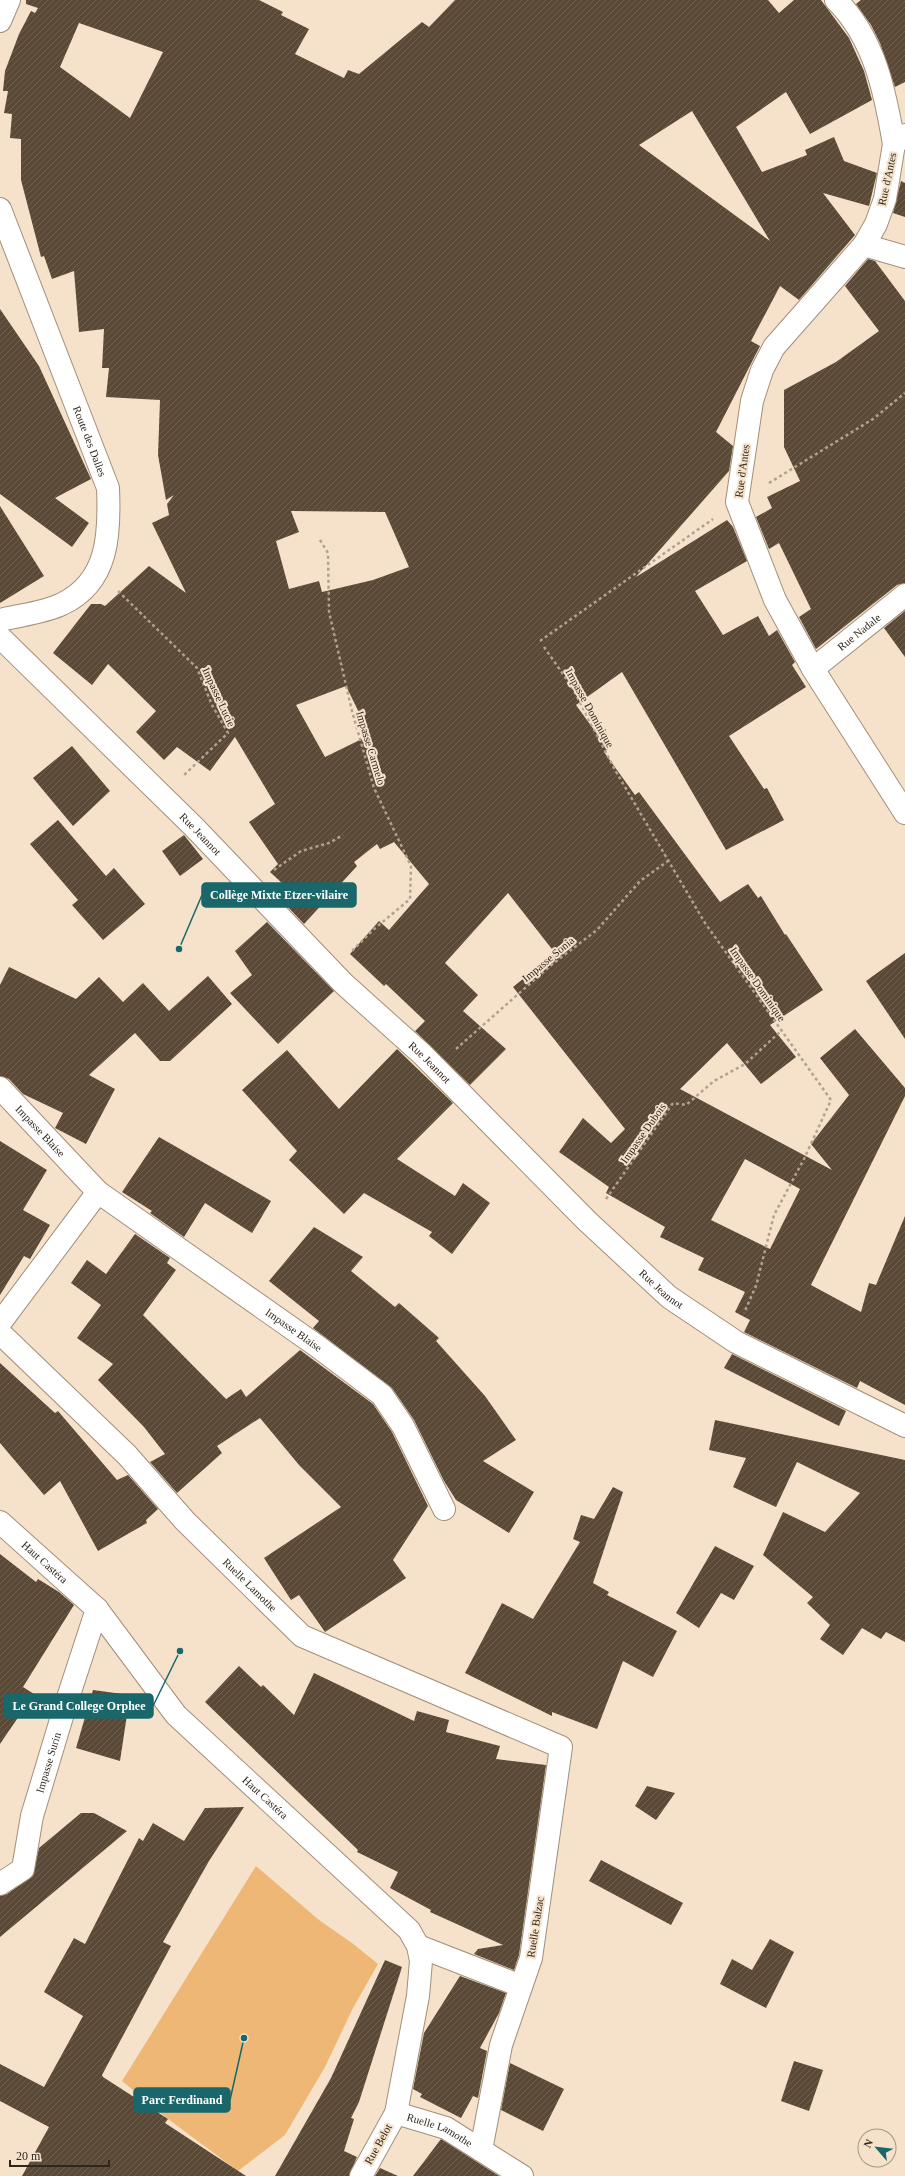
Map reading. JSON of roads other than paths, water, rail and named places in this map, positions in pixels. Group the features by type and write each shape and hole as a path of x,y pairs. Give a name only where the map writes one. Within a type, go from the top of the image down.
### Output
{"street":[{"path":"0,21 10,0"},
{"name":"Rue d'Antes","path":"836,0 850,14 864,37 884,87 900,140 885,199 876,224 864,245 774,347 762,370 752,401 737,502 775,600 813,669 903,803"},
{"name":"Route des Dalles","path":"0,209 108,488 110,526 104,552 97,572 87,586 74,598 60,605 0,620"},
{"path":"864,245 905,257"},
{"name":"Rue Nadale","path":"813,669 905,595"},
{"name":"Rue Jeannot","path":"0,637 162,796 251,886 332,972 434,1068 587,1221 669,1297 736,1342 905,1426"},
{"name":"Impasse Blaise","path":"0,1088 98,1192 317,1346 382,1395 403,1426 444,1509"},
{"path":"0,1323 98,1192"},
{"name":"Ruelle Lamothe","path":"0,1333 126,1455 185,1521 302,1636 561,1747"},
{"name":"Haut Castéra","path":"0,1522 97,1610 176,1715 409,1930 418,1946 421,1961 418,1996 396,2113"},
{"name":"Impasse Surin","path":"0,1884 23,1869 32,1816 64,1710 97,1610"},
{"name":"Ruelle Balzac","path":"481,2150 501,2044 531,1958 561,1747"},
{"path":"418,1946 521,1986"},
{"name":"Ruelle Lamothe","path":"396,2113 446,2128 522,2176"},
{"name":"Rue Belot","path":"361,2176 396,2113"}],"place":[{"name":"Collège Mixte Etzer-vilaire","path":"179,949"},
{"name":"Le Grand College Orphee","path":"180,1651"},
{"name":"Parc Ferdinand","path":"244,2038"}]}
